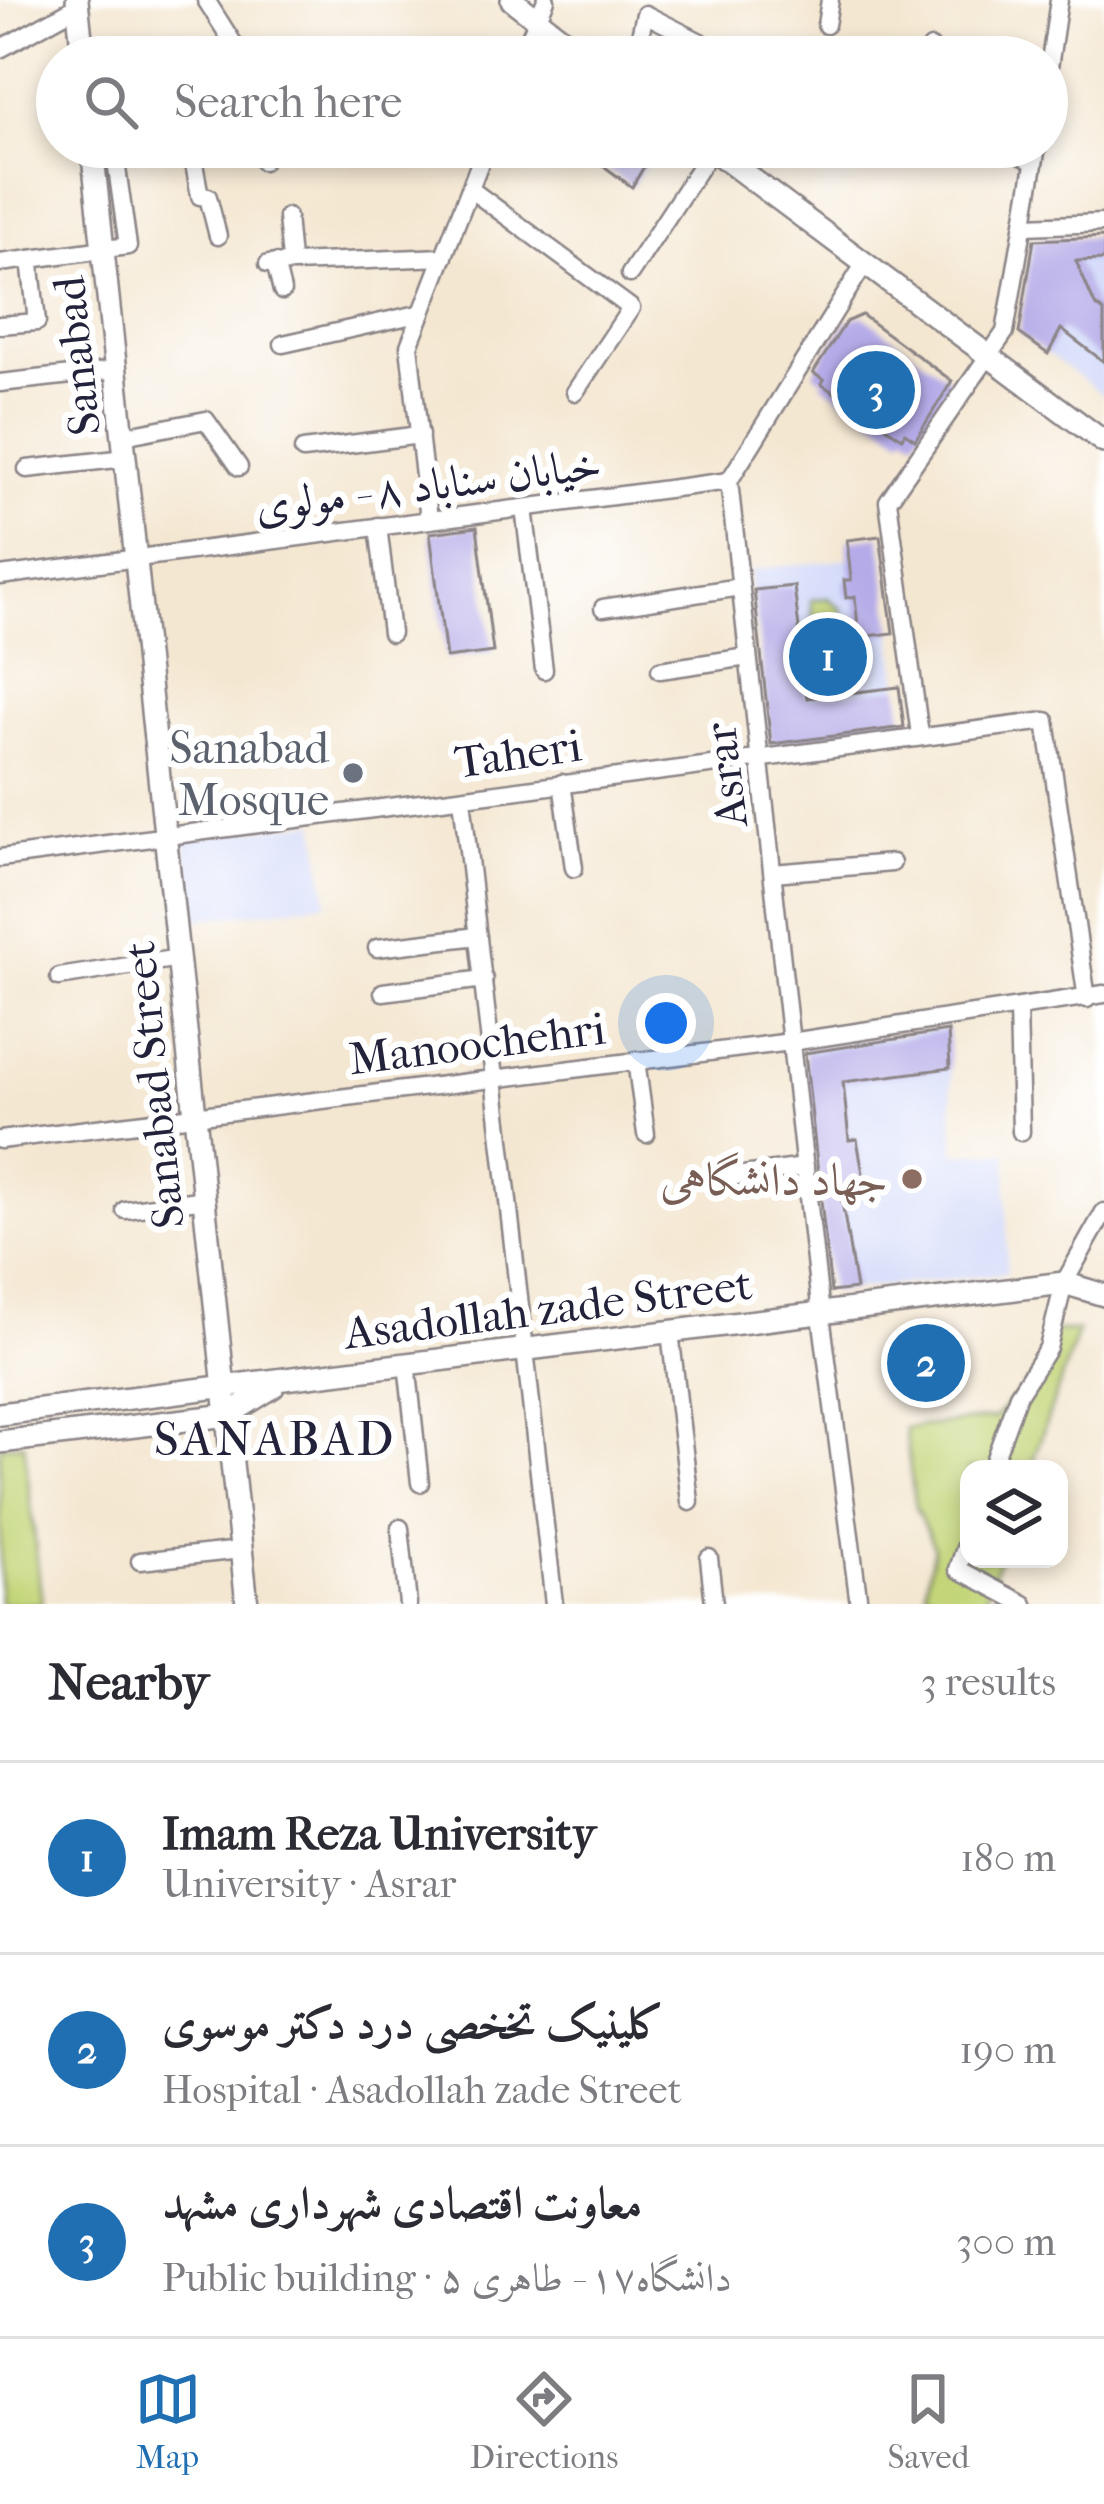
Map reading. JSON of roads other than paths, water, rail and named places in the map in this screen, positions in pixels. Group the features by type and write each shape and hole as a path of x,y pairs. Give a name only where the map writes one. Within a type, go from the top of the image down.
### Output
{"main road":[{"path":"512,0 541,9 566,36"},
{"path":"77,3 81,36"},
{"name":"Sanabad","path":"94,168 136,558"},
{"path":"738,168 1104,442"},
{"name":"Sanabad Street","path":"136,558 247,1604"},
{"name":"Asadollah zade Street","path":"0,1414 1064,1283 1104,1295"},
{"path":"0,1442 228,1415 253,1395 301,1376"}],"street":[{"path":"206,0 229,36"},
{"path":"826,25 830,0"},
{"path":"1054,36 1060,0"},
{"path":"0,49 77,3"},
{"path":"640,36 645,14 688,36"},
{"path":"0,262 128,246 117,168"},
{"path":"195,168 200,196 208,197 218,236"},
{"path":"429,519 410,346 478,168"},
{"path":"630,274 698,168"},
{"path":"920,735 888,500 1005,332 1034,168"},
{"path":"470,189 631,308 575,392"},
{"path":"281,291 278,262 287,217"},
{"path":"1024,226 1104,223"},
{"path":"278,262 444,256"},
{"path":"0,325 38,322 29,259"},
{"path":"729,481 865,263"},
{"path":"283,344 422,313"},
{"path":"0,383 116,370"},
{"path":"27,469 124,447 206,420 238,467"},
{"path":"302,450 420,436"},
{"name":"خیابان سناباد ۸ - مولوی","path":"0,576 729,481"},
{"name":"Asrar","path":"729,481 821,1315 860,1604"},
{"path":"524,508 544,670"},
{"path":"378,526 391,633"},
{"path":"603,608 740,587"},
{"path":"660,670 748,658"},
{"name":"Taheri","path":"0,858 1046,721 1096,997"},
{"path":"562,783 574,868"},
{"path":"462,798 554,1604"},
{"path":"772,873 892,863"},
{"path":"377,948 478,936"},
{"path":"59,977 179,958"},
{"path":"382,992 484,979"},
{"name":"Manoochehri","path":"0,1140 791,1042 1096,997"},
{"path":"1018,1009 1021,1132"},
{"path":"636,1060 646,1133"},
{"path":"728,1177 806,1167"},
{"path":"125,1210 205,1199"},
{"path":"994,1460 1018,1395 1048,1348 1064,1283 1104,1212"},
{"path":"670,1332 690,1502"},
{"path":"407,1364 420,1483"},
{"path":"400,1528 408,1604"},
{"path":"140,1561 242,1550"},
{"path":"710,1558 714,1604"},
{"path":"960,1563 958,1569 1024,1604"}],"place":[{"name":"معاونت اقتصادی شهرداری مشهد","path":"876,390"},
{"name":"Imam Reza University","path":"828,657"},
{"name":"Sanabad Mosque","path":"353,773"},
{"name":"جهاد دانشگاهی","path":"912,1179"},
{"name":"کلینیک تخخصی درد دکتر موسوی","path":"926,1363"}],"district":[{"name":"SANABAD","path":"275,1438"}]}
